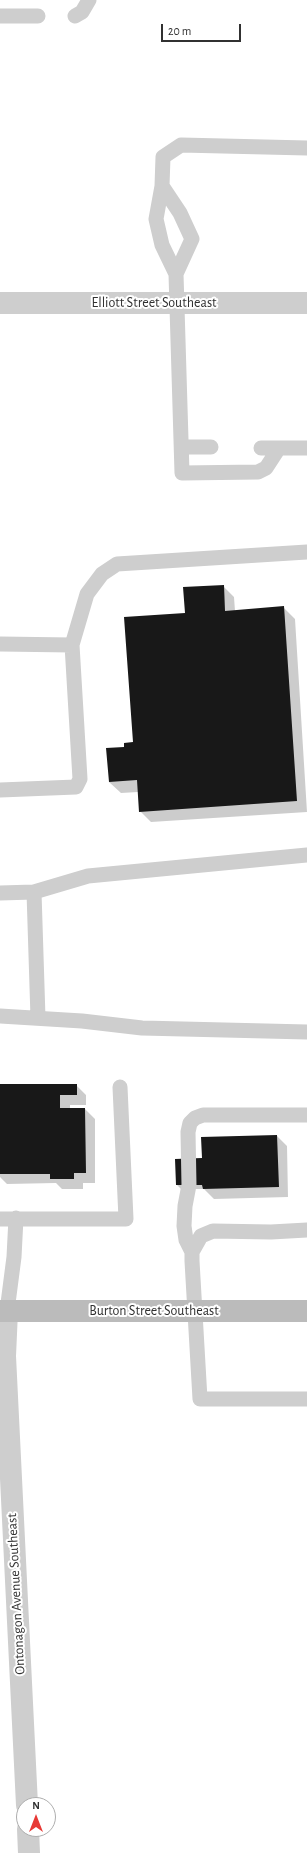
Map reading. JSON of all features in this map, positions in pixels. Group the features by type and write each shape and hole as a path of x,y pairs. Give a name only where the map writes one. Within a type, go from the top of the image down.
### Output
{"main road":[{"name":"Burton Street Southeast","path":"4,1311 307,1311"}],"street":[{"name":"Elliott Street Southeast","path":"0,303 307,303"},
{"name":"Ontonagon Avenue Southeast","path":"4,1311 4,1356 27,1797"},
{"path":"28,1837 29,1853"}],"lane":[{"path":"75,16 82,12 89,0"},
{"path":"0,16 38,16"},
{"path":"176,274 162,245 156,219 162,186 163,157 181,145 307,148"},
{"path":"162,186 180,212 192,239 176,274 182,473 258,472 266,468 279,448"},
{"path":"182,447 211,447"},
{"path":"261,448 307,448"},
{"path":"0,790 76,787 80,779 72,645 87,594 102,574 117,564 307,552"},
{"path":"0,644 72,645"},
{"path":"0,893 34,892 88,876 307,855"},
{"path":"34,892 38,1018"},
{"path":"0,1016 82,1021 142,1028 307,1032"},
{"path":"0,1219 126,1219 120,1087"},
{"path":"307,1115 203,1115 195,1118 190,1123 188,1132 189,1185 185,1206 184,1226 186,1240 192,1252 194,1312 200,1399 307,1399"},
{"path":"4,1311 14,1257 16,1218"},
{"path":"192,1252 201,1236 213,1231 271,1232 307,1230"}],"building":[{"path":"224,585 225,611 284,606 297,801 139,812 137,780 109,782 106,748 124,747 124,743 133,742 124,617 185,613 183,587"},
{"path":"0,1084 77,1084 77,1095 60,1095 60,1108 85,1108 86,1173 74,1173 74,1179 50,1179 50,1174 0,1174"},
{"path":"277,1135 279,1187 203,1189 202,1185 176,1185 175,1159 202,1158 201,1137"}]}
